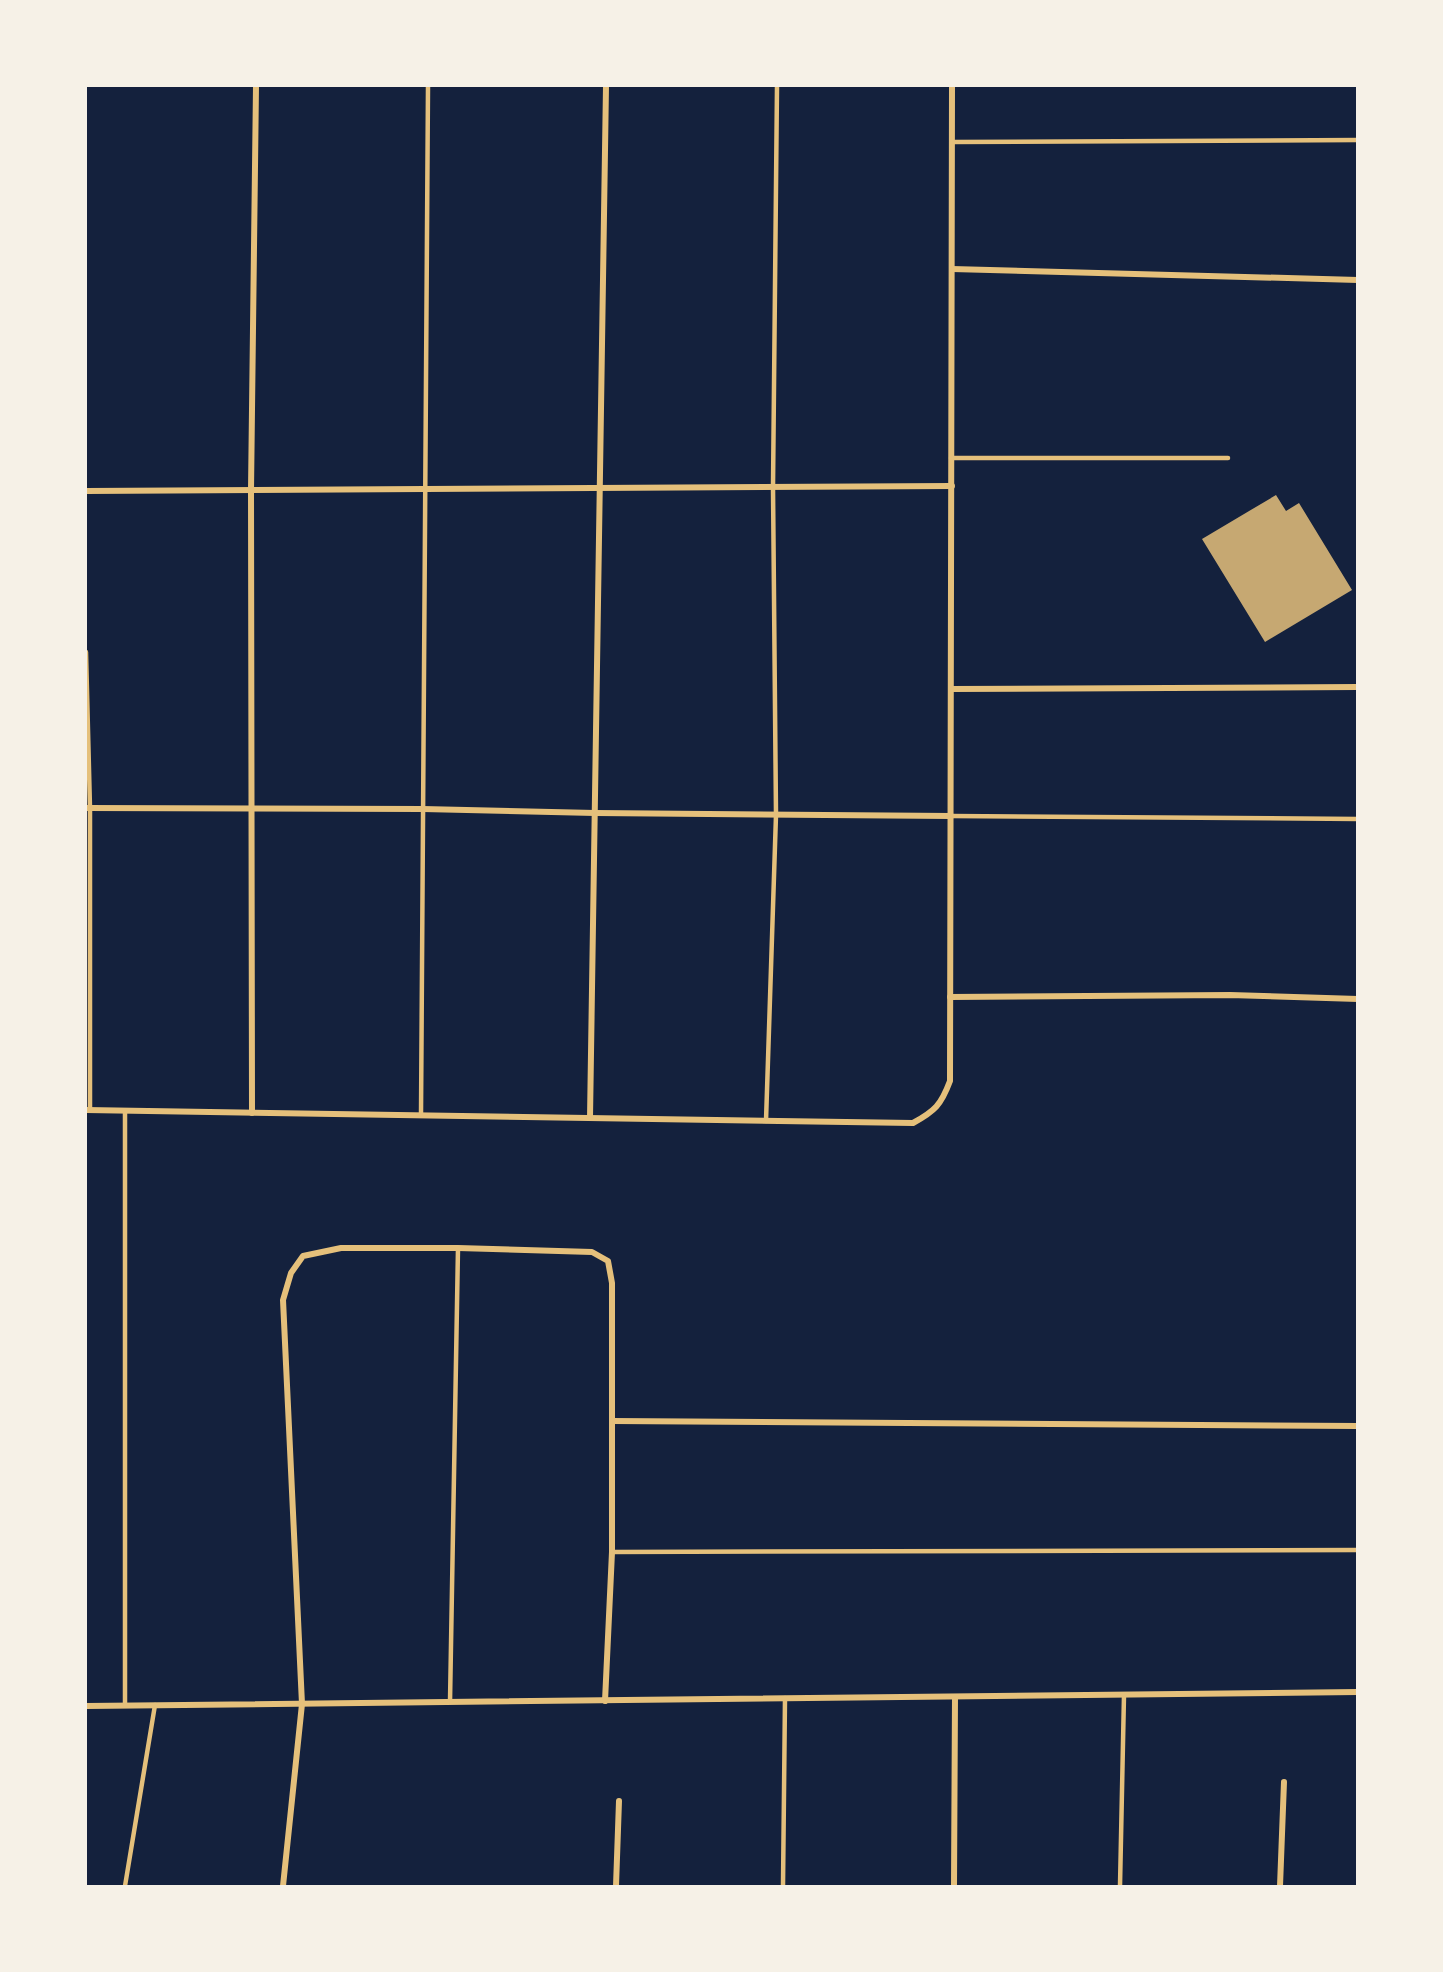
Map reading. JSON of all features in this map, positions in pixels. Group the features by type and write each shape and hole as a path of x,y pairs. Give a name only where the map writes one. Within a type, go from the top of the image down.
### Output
{"street":[{"path":"252,1113 251,490 256,86"},
{"path":"590,1118 606,86"},
{"path":"88,1110 914,1123 932,1113 945,1096 950,1081 952,86"},
{"path":"952,270 1358,280"},
{"path":"86,491 952,486"},
{"path":"951,689 1358,687"},
{"path":"88,808 423,809 951,816"},
{"path":"950,997 1230,995 1358,999"},
{"path":"283,1887 302,1704 283,1300 291,1273 303,1256 340,1248 458,1248 592,1252 608,1261 612,1283 612,1552 605,1701"},
{"path":"612,1421 1358,1426"},
{"path":"86,1706 1358,1692"},
{"path":"954,1887 955,1696"},
{"path":"1280,1887 1284,1782"},
{"path":"616,1887 620,1801"}],"lane":[{"path":"421,1115 428,86"},
{"path":"766,1121 776,815 773,487 777,86"},
{"path":"952,142 1358,140"},
{"path":"951,459 1228,458"},
{"path":"86,652 88,1110"},
{"path":"951,816 1358,819"},
{"path":"125,1111 126,1705"},
{"path":"450,1702 458,1248"},
{"path":"612,1552 1358,1550"},
{"path":"1120,1887 1124,1695"},
{"path":"783,1887 785,1698"},
{"path":"125,1887 155,1705"}],"building":[{"path":"1276,495 1286,511 1299,503 1352,590 1265,642 1202,539"}]}
